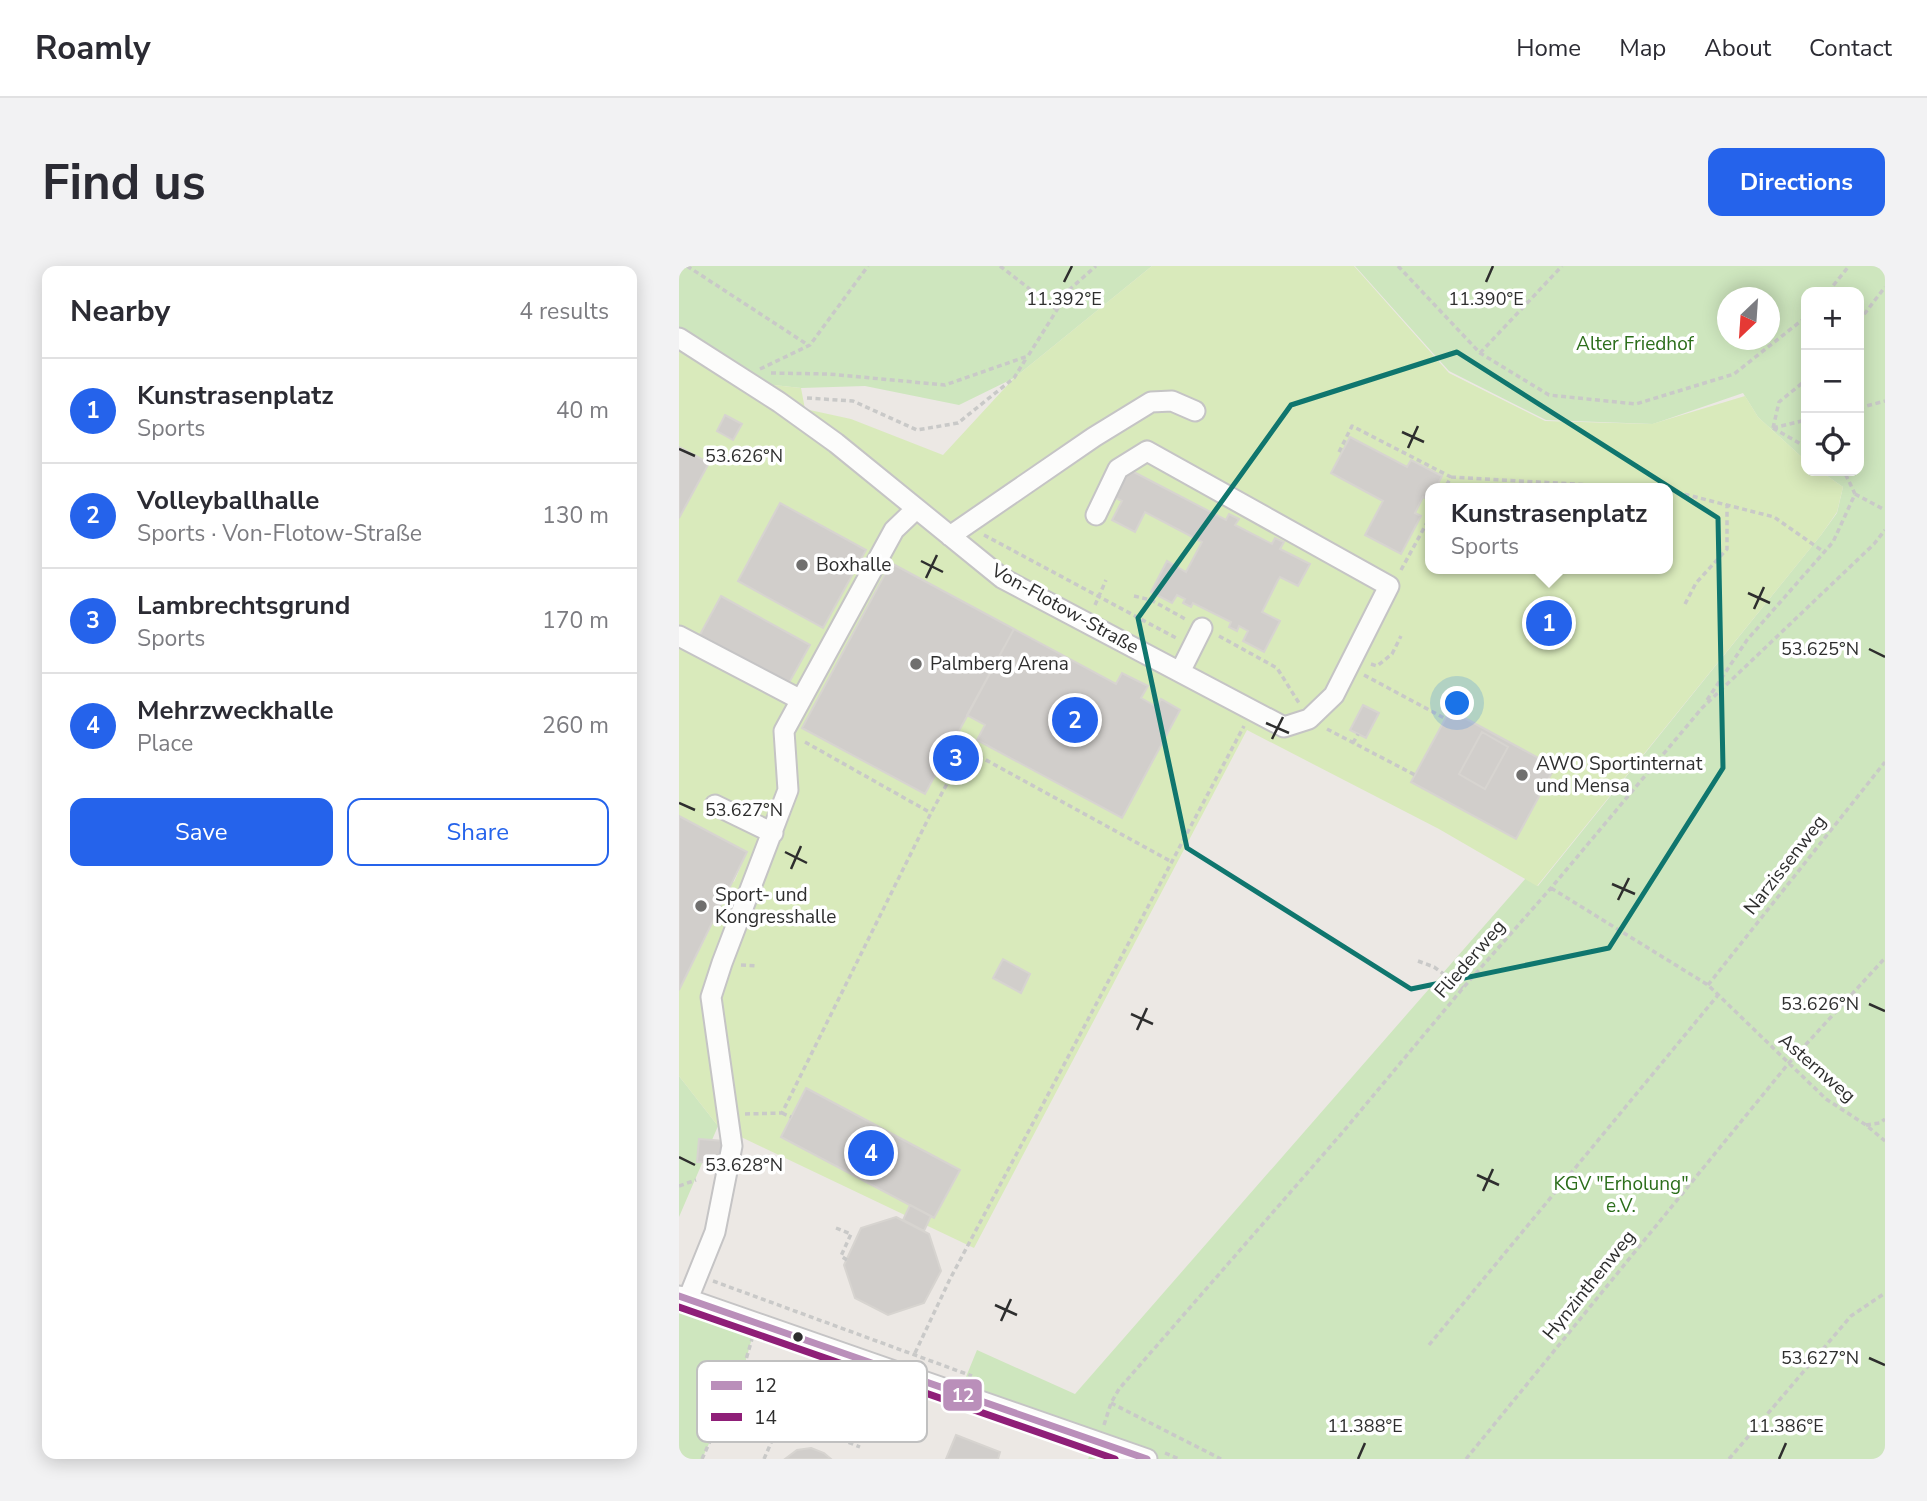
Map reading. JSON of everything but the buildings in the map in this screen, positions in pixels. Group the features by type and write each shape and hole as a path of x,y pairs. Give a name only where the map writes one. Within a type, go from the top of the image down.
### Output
{"street":[{"name":"Von-Flotow-Straße","path":"679,338 770,396 836,443 1002,578 1285,727 1309,719 1334,695 1389,586"},
{"path":"950,536 1094,437 1151,402 1172,401 1195,411"},
{"path":"1096,515 1118,468 1147,451 1389,586"},
{"path":"871,1361 684,1298 698,1275 715,1232 732,1146 711,998 726,951 788,790 785,731 894,530 916,509"},
{"path":"1180,672 1202,628"},
{"path":"679,636 801,700"},
{"path":"715,805 773,832"},
{"path":"927,1379 1100,1435 1147,1459"}],"path":[{"path":"687,266 810,345"},
{"path":"868,266 810,345 753,373 829,374 945,385 1028,356"},
{"path":"1000,266 1057,310"},
{"path":"770,396 852,401 917,430 958,424 1014,377 1070,289 1096,266"},
{"path":"1398,266 1480,353 1549,395 1636,404 1734,374 1801,321"},
{"path":"1480,353 1562,266"},
{"path":"1832,287 1849,266"},
{"path":"1864,314 1885,287"},
{"path":"1773,428 1779,402 1801,384"},
{"path":"1864,407 1885,401"},
{"path":"1773,428 1801,421"},
{"path":"1339,452 1352,426 1451,477 1556,483"},
{"path":"1773,428 1801,444"},
{"path":"1846,476 1855,494 1885,510"},
{"path":"1448,483 1451,477"},
{"path":"1673,491 1774,517 1824,552"},
{"path":"1702,708 1747,640 1833,542 1855,494"},
{"path":"1685,604 1696,583 1727,549 1727,504"},
{"path":"1389,586 1407,562 1425,527"},
{"name":"Fliederweg","path":"1100,1435 1119,1389 1342,1133 1702,708 1874,544 1885,530"},
{"path":"982,533 1193,647"},
{"path":"1098,597 1106,580"},
{"path":"1134,596 1151,600 1277,668 1309,719 1415,775"},
{"path":"1350,661 1377,666 1392,654 1401,636"},
{"path":"1350,661 1446,719"},
{"path":"698,1275 915,1353 950,1279 1252,710"},
{"path":"785,731 931,813"},
{"path":"1353,743 1358,734"},
{"path":"782,1113 931,813 966,749 1172,862"},
{"name":"Narzissenweg","path":"1708,985 1885,762"},
{"name":"Asternweg","path":"1551,888 1708,985 1826,1099 1866,1125 1880,1123 1885,1119"},
{"name":"Hynzinthenweg","path":"1466,1459 1788,1064 1885,958"},
{"path":"1418,961 1434,967 1463,988"},
{"path":"1429,1345 1718,995"},
{"path":"726,1115 782,1113 791,1117"},
{"path":"1866,1125 1885,1141"},
{"path":"679,1186 696,1180"},
{"path":"836,1228 851,1234 841,1256 847,1260"},
{"path":"1729,1459 1851,1316 1885,1293"},
{"path":"746,1361 756,1324"},
{"path":"1111,1403 1221,1459"},
{"path":"702,1459 710,1442"},
{"path":"764,1459 771,1442"},
{"path":"848,1442 860,1447"}],"highlighted area":[{"path":"1457,352 1718,518 1723,768 1609,948 1411,989 1187,848 1138,618 1291,405"}],"green space":[{"path":"679,266 1152,266 1014,378 959,405 865,386 801,388 745,382 679,338"},
{"path":"1152,266 1354,266 1449,373 1545,421 1652,424 1745,396 1758,417 1801,456 1801,476 1827,476 1843,487 1837,512 1821,535 1537,886 1439,829 1247,730 974,1248 718,1126 679,1076 679,990 710,929 706,927 730,880 734,882 747,852 679,816 679,338 745,382 801,388 805,409 851,419 943,455 1014,378"},
{"name":"KGV \"Erholung\" e.V.","path":"1355,266 1885,266 1885,1459 1088,1459 1097,1441 959,1394 977,1350 1075,1394 1526,878 1538,886 1837,513 1843,487 1827,476 1864,476 1864,287 1801,287 1801,456 1758,417 1743,393 1653,424 1546,420 1449,371"},
{"path":"679,1076 718,1126 679,1217"},
{"path":"679,1296 756,1324 746,1361 697,1361 697,1442 710,1442 702,1459 679,1459"}],"transit line":[{"name":"12","path":"679,1296 866,1361"},
{"name":"14","path":"679,1307 834,1361"},
{"name":"12","path":"927,1382 1147,1459"},
{"name":"14","path":"927,1393 1115,1459"}],"place":[{"name":"Boxhalle","path":"802,565"},
{"name":"Kunstrasenplatz","path":"1549,623"},
{"name":"Palmberg Arena","path":"916,664"},
{"name":"Volleyballhalle","path":"1075,720"},
{"name":"Lambrechtsgrund","path":"956,758"},
{"name":"AWO Sportinternat und Mensa","path":"1522,775"},
{"name":"Sport- und Kongresshalle","path":"701,906"},
{"name":"Mehrzweckhalle","path":"871,1153"}],"park label":[{"name":"Alter Friedhof","path":"1635,344"}]}
